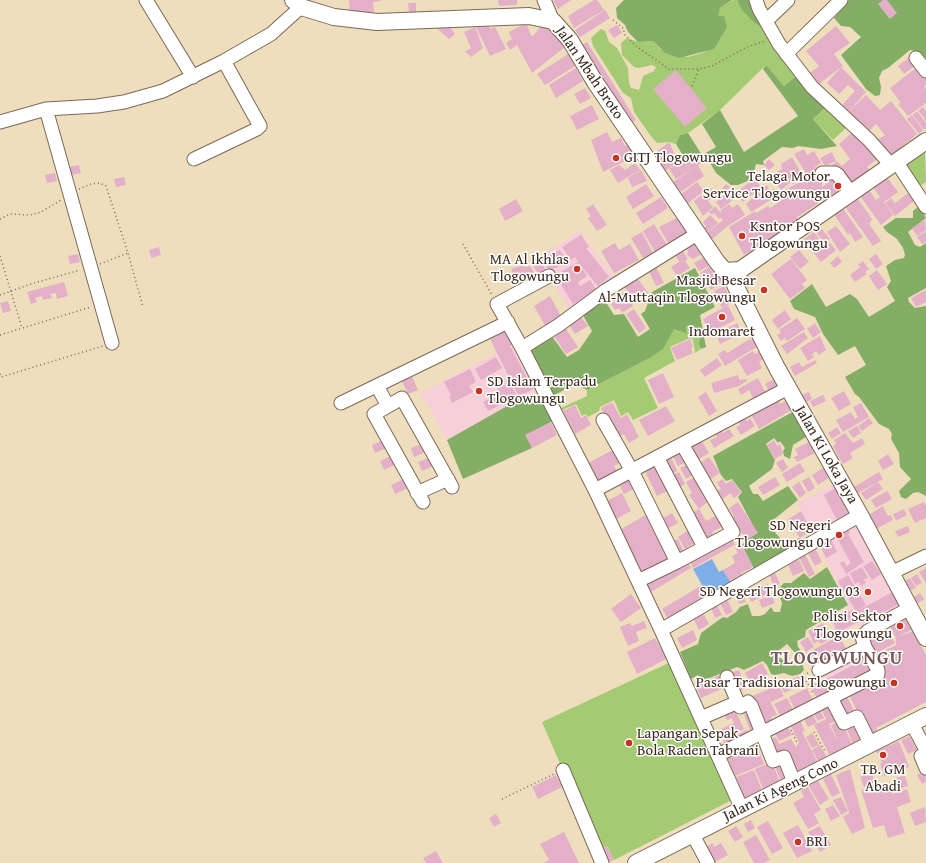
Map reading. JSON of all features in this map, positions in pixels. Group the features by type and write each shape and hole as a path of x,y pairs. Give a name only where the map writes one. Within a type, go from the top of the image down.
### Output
{"main road":[{"name":"Jalan Mbah Broto","path":"297,3 334,17 377,22 529,16 553,21 570,40 595,82 697,234 734,276"},
{"path":"734,276 926,141"},
{"name":"Jalan Ki Loka Jaya","path":"734,276 788,388 860,514 926,638"},
{"name":"Jalan Ki Ageng Cono","path":"646,861 794,782 832,765 926,716"}],"street":[{"path":"146,0 193,77"},
{"path":"544,0 553,21"},
{"path":"756,0 774,37 812,87 893,163 926,207"},
{"path":"766,21 788,0"},
{"path":"786,54 841,0"},
{"path":"0,122 46,109 97,106 124,102 163,91 224,61 271,34 297,3"},
{"path":"916,58 926,71"},
{"path":"194,159 257,129 260,126 224,61"},
{"path":"46,109 102,303 112,343"},
{"path":"822,173 835,173 838,175 851,193"},
{"path":"522,348 559,325 605,291 697,234"},
{"path":"549,276 497,304 522,348 595,490 661,630 742,809"},
{"path":"341,403 508,322"},
{"path":"378,386 388,406"},
{"path":"595,490 788,388"},
{"path":"402,398 450,483 420,498 374,414 388,406 402,398"},
{"path":"603,420 632,471 677,562"},
{"path":"638,581 733,532 682,444"},
{"path":"657,457 704,547"},
{"path":"661,630 860,514"},
{"path":"891,573 926,556"},
{"path":"718,754 878,674 862,637 868,631 910,608"},
{"path":"819,670 869,652"},
{"path":"727,677 740,706 748,702 774,761 784,757 794,782"},
{"path":"831,698 844,723 857,717 871,745"},
{"path":"701,718 738,702"},
{"path":"912,724 926,750"},
{"path":"926,754 921,756 926,768"},
{"path":"563,770 602,863"},
{"path":"693,835 708,863"}],"path":[{"path":"613,20 624,29 624,34 636,46 670,69 712,66 747,47 774,37"},
{"path":"692,86 700,68"},
{"path":"463,244 497,304"},
{"path":"0,295 91,267 128,253"},
{"path":"0,256 22,328"},
{"path":"0,336 102,303"},
{"path":"0,374 1,377 112,343"},
{"path":"819,670 804,675 819,704"},
{"path":"786,721 797,742"},
{"path":"814,732 832,765"},
{"path":"502,799 563,770"}],"shaded area":[{"name":"MA Al Ikhlas Tlogowungu","path":"580,231 618,281 569,310 539,257"},
{"name":"SD Islam Terpadu Tlogowungu","path":"513,344 537,390 447,440 421,393"},
{"path":"836,483 903,607 861,629 858,624 837,635 828,618 849,607 797,503"},
{"path":"866,650 877,671 832,695 821,673"}],"green space":[{"path":"624,0 732,0 720,8 718,16 724,16 727,27 714,49 679,58 665,53 653,41 638,42 628,32 625,25 617,18 616,8"},
{"path":"733,0 737,0 741,9 768,30 799,74 784,86 766,65 720,110 688,133 680,135 676,144 669,142 657,143 634,112 631,98 623,93 593,46 591,38 601,29 605,31 609,42 617,48 628,68 629,83 631,88 639,90 643,76 654,71 656,67 652,65 639,68 634,67 622,55 621,43 627,38 638,42 653,41 660,49 688,57 705,52 720,8"},
{"path":"737,0 753,0 768,30 755,23 741,9"},
{"path":"849,0 926,0 926,57 922,60 918,52 910,50 882,71 879,78 881,87 880,95 875,96 866,89 841,55 861,37 850,27 841,26 834,18"},
{"path":"766,65 784,86 799,74 826,107 813,119 837,146 821,149 798,146 793,148 782,147 763,161 764,165 756,164 750,180 738,185 731,185 716,173 709,161 702,159 694,153 685,159 676,144 680,135 688,133 702,155 716,147 702,124 720,110 744,152 798,116 763,69"},
{"path":"826,107 846,128 833,140 813,119"},
{"path":"925,150 926,182 920,186 905,164"},
{"path":"919,206 926,218 908,232 915,245 920,247 926,243 926,288 908,298 909,302 915,308 926,306 926,496 918,492 913,493 906,499 901,497 899,491 911,479 900,467 899,453 891,439 892,434 889,429 879,424 859,397 855,394 845,377 866,365 855,346 838,355 823,334 815,317 794,309 790,301 812,284 826,307 850,294 857,299 869,317 895,301 887,287 891,281 886,266 895,260 904,258 905,255 903,248 897,239 883,227 896,218 913,218 913,211"},
{"path":"695,268 715,307 700,315 706,347 701,349 699,344 700,334 692,325 686,326 687,334 674,329 663,349 648,359 587,390 575,384 553,396 528,348 551,335 567,357 579,350 592,331 581,312 602,296 614,315 624,314 638,337 650,329 641,314 645,311 652,292"},
{"path":"692,325 700,334 699,344 701,349 695,353 693,340 690,338 670,347 675,361 644,378 658,408 633,420 628,412 621,416 614,400 600,407 599,411 588,417 586,414 582,416 576,404 560,411 559,409 587,396 587,390 648,359 674,329 687,334 686,326"},
{"path":"525,396 529,405 543,397 555,420 526,435 532,448 463,479 447,440"},
{"path":"796,410 809,435 793,445 790,459 784,456 783,451 785,448 780,441 778,443 774,438 766,444 775,460 772,469 749,486 753,494 758,494 763,501 788,486 798,500 768,524 785,544 800,538 805,544 756,573 742,545 746,540 757,533 738,497 742,492 732,479 726,481 721,475 713,456"},
{"path":"827,567 848,605 806,630 805,637 797,641 798,647 802,652 799,657 787,644 777,652 777,656 791,665 798,666 802,663 804,670 800,674 792,676 784,673 775,675 771,674 767,665 763,661 744,670 737,667 702,681 698,675 691,679 680,652 698,644 701,633 723,617 727,618 736,612 740,607 748,604 752,616 760,616 765,614 771,607 774,612 780,612 782,603 777,590 784,583 791,583 804,573 810,579"},
{"name":"Lapangan Sepak Bola Raden Tabrani","path":"673,661 732,800 614,860 607,846 598,851 542,722"}],"water":[{"path":"712,559 719,572 723,570 733,586 710,599 693,569"}],"building":[{"path":"349,0 381,1 373,2 374,12 350,13"},
{"path":"498,0 517,0 517,5 499,6"},
{"path":"553,0 571,0 558,9"},
{"path":"594,0 597,0 604,10 574,28 568,16"},
{"path":"883,0 887,0 897,13 890,19 878,4"},
{"path":"408,3 416,3 416,13 409,14"},
{"path":"605,10 610,18 580,37 575,30"},
{"path":"485,22 491,29 495,27 506,49 490,56 476,27"},
{"path":"526,23 532,37 541,26 549,28 566,46 532,73 517,45 510,50 506,43 512,39 509,32"},
{"path":"432,24 448,24 455,34 449,39"},
{"path":"617,25 622,33 614,38 608,30"},
{"path":"836,26 850,43 834,54 843,66 819,84 810,73 819,66 806,51"},
{"path":"475,27 483,48 471,57 465,51 471,48 464,32"},
{"path":"587,42 636,120 630,124 580,46"},
{"path":"568,54 575,66 545,85 537,74"},
{"path":"911,56 917,64 904,74 898,66"},
{"path":"920,65 926,73 926,85 924,86 926,89 926,103 908,116 898,104 901,103 890,88"},
{"path":"841,67 866,92 849,111 842,105 855,91 848,85 839,94 827,83"},
{"path":"576,68 583,81 556,98 549,85"},
{"path":"676,70 707,108 685,127 653,89"},
{"path":"585,88 591,98 580,104 574,94"},
{"path":"866,95 880,110 891,101 917,134 889,157 876,141 885,135 876,124 867,133 847,113"},
{"path":"592,105 599,119 577,130 570,116"},
{"path":"923,107 926,111 926,121 918,110"},
{"path":"917,111 926,123 926,129 924,130 913,115"},
{"path":"912,115 923,130 919,134 907,119"},
{"path":"855,130 880,157 867,167 870,170 848,185 831,166 837,161 842,166 850,159 839,144"},
{"path":"607,132 612,142 621,138 625,146 629,144 635,156 603,172 591,140"},
{"path":"669,142 674,153 658,165 651,156"},
{"path":"804,149 807,155 814,151 821,163 815,167 816,170 807,175 794,154"},
{"path":"832,152 836,161 825,166 820,158"},
{"path":"694,153 701,163 676,179 669,169"},
{"path":"670,157 675,164 662,173 657,165"},
{"path":"792,157 804,178 793,184 791,182 781,190 771,176 782,169 781,164"},
{"path":"769,159 775,165 769,170 764,165"},
{"path":"635,163 640,170 618,183 610,170 619,165 625,170"},
{"path":"79,165 81,173 71,175 69,167"},
{"path":"698,165 704,176 681,192 673,182"},
{"path":"641,170 647,181 632,187 628,178"},
{"path":"819,172 822,177 822,187 829,182 827,179 834,174 844,187 797,217 799,221 744,255 729,227 755,211 756,213 768,206 770,208 785,198 781,192"},
{"path":"55,173 57,181 47,183 45,175"},
{"path":"124,177 126,185 116,187 114,179"},
{"path":"887,177 898,192 884,202 893,215 881,225 860,196 869,190 876,200 880,197 873,187"},
{"path":"754,178 761,187 743,202 736,193"},
{"path":"697,182 704,191 687,204 680,195"},
{"path":"646,184 654,196 633,209 626,197"},
{"path":"726,184 730,187 724,193 721,190"},
{"path":"767,185 770,191 775,189 777,196 751,212 746,204"},
{"path":"711,188 716,194 708,201 713,207 703,216 694,201"},
{"path":"730,191 735,198 721,209 716,202"},
{"path":"908,193 914,201 895,216 885,203 891,198 895,203"},
{"path":"661,197 668,208 643,224 636,213"},
{"path":"516,199 523,211 505,221 499,209"},
{"path":"858,199 872,219 869,224 881,241 873,246 846,208"},
{"path":"593,204 607,225 597,231 588,218 591,216 586,209"},
{"path":"729,204 732,208 738,204 745,215 728,226 711,240 706,234 723,220 721,218 719,219 714,213 712,215 709,212 715,206 721,213 721,210"},
{"path":"842,207 863,237 855,242 850,233 848,235 833,213"},
{"path":"710,215 718,223 708,232 704,228 706,226 703,222"},
{"path":"679,217 688,233 668,243 659,227"},
{"path":"925,220 926,230 917,236 912,228"},
{"path":"654,224 667,245 655,252 643,231"},
{"path":"836,226 850,244 840,252 827,232"},
{"path":"821,228 830,239 824,243 816,232"},
{"path":"926,231 926,242 922,244 917,237"},
{"path":"642,232 653,253 643,258 631,238"},
{"path":"814,232 825,247 830,243 836,250 821,262 803,240"},
{"path":"581,235 589,247 586,248 609,277 598,286 575,257 571,260 562,247"},
{"path":"697,240 704,253 693,259 687,255 688,251 686,247"},
{"path":"615,243 619,250 630,244 639,260 614,273 601,251"},
{"path":"159,247 161,255 151,258 149,250"},
{"path":"681,248 688,259 685,261 690,268 677,276 671,267 679,262 674,253"},
{"path":"560,250 567,262 549,271 543,259"},
{"path":"799,250 809,262 800,269 790,257"},
{"path":"78,254 80,262 70,264 68,256"},
{"path":"876,254 883,264 876,269 869,259"},
{"path":"708,255 713,264 699,271 694,263"},
{"path":"838,256 842,262 834,268 830,263"},
{"path":"791,259 807,280 802,284 805,288 790,299 771,274"},
{"path":"540,260 548,274 541,278 532,264"},
{"path":"863,261 869,269 865,272 867,274 855,282 850,275 860,267 858,265"},
{"path":"578,262 587,276 578,282 580,286 590,280 596,289 573,304 555,275"},
{"path":"523,265 524,267 530,266 538,279 518,285 511,269"},
{"path":"655,265 664,283 656,286 648,269"},
{"path":"709,267 716,278 720,276 723,282 711,290 700,273"},
{"path":"877,270 887,284 878,290 869,276"},
{"path":"636,276 648,293 635,302 623,285"},
{"path":"64,282 68,296 57,299 56,293 50,294 52,298 43,300 42,296 35,298 37,302 31,304 27,292"},
{"path":"724,286 732,302 722,308 714,291"},
{"path":"926,290 926,302 916,307 911,298"},
{"path":"624,292 633,306 622,313 619,308 615,310 611,304 614,302 613,299"},
{"path":"550,296 563,320 547,329 534,306"},
{"path":"8,301 11,311 3,313 0,303"},
{"path":"728,305 735,320 709,333 703,319"},
{"path":"634,309 646,328 639,333 626,314"},
{"path":"785,310 791,319 778,329 772,320"},
{"path":"581,317 588,326 575,334 569,325"},
{"path":"797,318 805,329 787,341 785,338 781,341 777,335 781,333 779,330"},
{"path":"737,323 742,333 720,344 716,334"},
{"path":"815,323 821,332 813,338 807,329"},
{"path":"566,329 578,347 566,354 554,336"},
{"path":"506,331 513,344 510,346 533,389 519,397 490,339"},
{"path":"804,332 808,338 787,354 781,346"},
{"path":"820,336 826,350 819,355 816,351 812,354 814,357 808,361 800,348"},
{"path":"690,339 693,347 691,348 693,353 677,360 671,348"},
{"path":"750,339 751,341 754,339 757,347 725,366 718,354 725,350 727,353"},
{"path":"753,351 755,354 759,352 763,359 759,362 762,368 747,376 738,360"},
{"path":"496,357 502,368 481,380 475,369"},
{"path":"717,358 722,365 705,377 700,370"},
{"path":"815,360 817,363 795,376 790,367 799,362 802,367"},
{"path":"470,369 476,382 469,386 473,392 452,403 449,397 451,395 444,382"},
{"path":"663,373 674,397 659,404 648,380"},
{"path":"738,375 740,380 748,380 739,386 714,393 711,383"},
{"path":"412,376 418,390 408,394 402,381"},
{"path":"758,378 767,395 755,402 749,390 741,395 738,389"},
{"path":"775,378 779,386 769,391 765,384"},
{"path":"510,383 517,396 503,403 497,389"},
{"path":"844,391 851,404 839,411 831,398"},
{"path":"706,392 717,411 709,416 698,397"},
{"path":"809,392 812,399 806,402 802,395"},
{"path":"823,395 826,401 813,407 810,401"},
{"path":"495,396 500,405 488,411 483,402"},
{"path":"777,398 780,404 789,399 795,408 759,429 750,413"},
{"path":"612,402 621,418 627,414 639,437 629,443 624,434 616,438 601,408"},
{"path":"861,403 869,417 843,432 836,420 851,412 855,419 858,417 853,407"},
{"path":"575,405 581,418 586,415 591,425 575,434 563,411"},
{"path":"666,406 675,421 648,436 639,420"},
{"path":"745,418 747,421 750,418 755,426 741,435 736,427 740,425 738,422"},
{"path":"869,418 873,423 862,431 858,426"},
{"path":"551,422 557,435 532,448 525,435"},
{"path":"857,426 861,433 853,438 848,431"},
{"path":"837,427 841,433 832,439 828,433"},
{"path":"721,429 723,433 729,429 734,436 714,448 710,440 717,437 714,433"},
{"path":"845,433 853,443 862,438 865,444 850,453 853,458 843,464 833,446 836,444 834,440"},
{"path":"385,439 389,447 375,453 372,445"},
{"path":"701,440 709,453 696,461 689,448"},
{"path":"774,440 777,446 780,444 783,454 775,459 767,445"},
{"path":"809,442 817,452 797,462 794,457 798,455 795,449"},
{"path":"424,443 428,451 414,457 411,448"},
{"path":"617,448 624,461 614,466 617,471 597,481 588,463"},
{"path":"683,449 689,461 678,466 672,454"},
{"path":"888,454 894,464 883,470 878,461"},
{"path":"393,455 397,464 384,470 380,461"},
{"path":"670,455 677,471 669,476 661,459"},
{"path":"431,457 435,465 422,471 418,462"},
{"path":"709,457 720,473 709,480 704,473 706,471 703,466 700,468 698,464"},
{"path":"783,459 788,468 782,472 776,463"},
{"path":"656,461 670,490 657,496 643,467"},
{"path":"691,462 695,474 686,479 680,468"},
{"path":"800,463 805,471 787,482 782,474"},
{"path":"823,468 830,477 818,485 812,475"},
{"path":"679,472 685,484 678,488 671,476"},
{"path":"879,472 883,479 858,493 854,487"},
{"path":"629,475 636,488 624,494 617,481"},
{"path":"697,476 711,499 699,509 689,495 697,490 692,493 686,482"},
{"path":"775,477 780,485 763,495 758,487"},
{"path":"809,477 815,488 808,492 802,481"},
{"path":"404,479 408,488 395,494 391,485"},
{"path":"722,479 726,484 732,480 741,492 734,498 730,493 723,499 717,491 721,489 717,483"},
{"path":"799,482 806,493 800,498 792,487"},
{"path":"878,482 883,489 866,500 861,493"},
{"path":"835,488 850,516 838,522 824,495"},
{"path":"887,491 892,499 876,508 871,500"},
{"path":"622,493 631,511 616,519 607,501"},
{"path":"738,502 758,533 746,540 732,517 734,516 729,508"},
{"path":"924,502 926,506 926,518 915,523 908,509"},
{"path":"883,506 888,516 891,515 893,520 876,529 870,514"},
{"path":"699,509 706,521 721,513 727,524 712,532 715,537 704,543 689,515"},
{"path":"904,509 907,515 896,521 893,514"},
{"path":"801,511 811,530 800,538 787,520"},
{"path":"649,513 674,559 642,575 620,530"},
{"path":"672,513 678,523 665,530 659,520"},
{"path":"908,526 910,532 898,537 895,531"},
{"path":"848,529 850,533 848,534 864,562 846,574 840,563 843,561 847,566 851,563 834,533"},
{"path":"689,530 696,542 685,549 678,537"},
{"path":"730,535 735,545 718,554 714,544"},
{"path":"678,539 684,552 676,556 670,543"},
{"path":"831,539 837,552 826,558 820,545"},
{"path":"713,545 718,554 693,568 688,558"},
{"path":"742,545 753,567 741,573 745,580 733,586 723,570 735,563 732,556 738,553 735,548"},
{"path":"815,548 822,562 815,566 807,552"},
{"path":"804,552 815,574 809,577 798,555"},
{"path":"686,558 691,568 651,592 644,580"},
{"path":"794,558 796,561 799,560 804,571 793,576 788,565 793,563 791,559"},
{"path":"872,561 881,574 872,580 863,566"},
{"path":"862,567 868,578 864,579 866,583 861,586 859,582 855,584 850,573"},
{"path":"926,568 926,583 919,572"},
{"path":"774,570 780,584 774,586 768,572"},
{"path":"917,574 922,583 916,586 911,578"},
{"path":"848,575 866,605 859,610 893,592 899,604 863,623 838,581"},
{"path":"910,578 916,588 911,590 905,581"},
{"path":"768,584 771,592 751,602 747,591"},
{"path":"702,585 710,599 670,622 662,609"},
{"path":"743,593 746,602 739,604 736,595"},
{"path":"920,593 924,599 917,604 914,597"},
{"path":"631,594 641,608 621,622 611,609"},
{"path":"772,595 775,603 762,608 759,600"},
{"path":"727,599 733,612 726,615 720,603"},
{"path":"717,605 722,615 715,618 711,608"},
{"path":"852,610 858,622 838,633 832,620"},
{"path":"702,611 709,624 699,630 692,616"},
{"name":"Pasar Tradisional Tlogowungu","path":"904,614 913,629 897,637 913,631 926,655 926,702 876,728 878,731 869,735 848,693 881,673 875,656 896,645 896,638 888,623"},
{"path":"644,621 647,628 636,632 639,641 628,646 620,627 630,623 632,626"},
{"path":"823,623 829,635 825,638 827,641 820,644 819,641 814,644 808,631"},
{"path":"885,626 895,643 873,655 868,640 872,635"},
{"path":"693,630 697,640 682,648 677,638"},
{"path":"839,636 848,652 815,670 805,654"},
{"path":"808,637 814,647 806,652 800,642"},
{"path":"655,638 661,649 665,648 670,657 637,674 627,652"},
{"path":"870,656 877,671 832,695 825,680"},
{"path":"762,663 768,674 751,684 745,673"},
{"path":"739,670 746,688 735,693 727,674"},
{"path":"722,674 728,686 701,698 696,686"},
{"path":"799,676 802,684 784,693 780,684"},
{"path":"822,680 831,695 819,701 810,686"},
{"path":"778,684 784,696 771,702 765,691"},
{"path":"807,688 814,702 795,710 789,697"},
{"path":"765,691 777,715 771,717 773,724 762,728 749,697"},
{"path":"845,693 856,714 845,720 833,699"},
{"path":"787,698 794,712 782,719 774,704"},
{"path":"831,702 840,719 829,724 839,744 831,725 841,720 852,744 830,756 814,725 826,719 820,707"},
{"path":"733,706 744,729 727,737 726,735 722,736 719,730 734,723 732,718 727,720 722,711"},
{"path":"750,706 758,727 750,730 742,709"},
{"path":"818,707 824,718 818,721 812,710"},
{"path":"811,711 817,723 808,727 802,715"},
{"path":"798,716 805,731 802,732 818,763 793,776 774,759 767,742 776,737 779,744 791,739 796,747 799,742 788,721"},
{"path":"857,722 864,739 853,744 846,727"},
{"path":"786,723 792,735 779,741 773,729"},
{"path":"747,730 751,738 726,748 723,741"},
{"path":"812,733 819,745 812,748 806,737"},
{"path":"909,736 917,750 908,754 901,740"},
{"path":"751,740 756,751 743,757 759,751 764,764 735,776 725,752"},
{"path":"899,741 909,767 884,776 880,764 882,763 876,751"},
{"path":"820,745 829,761 821,766 812,750"},
{"path":"783,758 791,777 781,781 773,762"},
{"path":"772,762 780,782 763,789 755,769"},
{"path":"850,769 865,828 852,834 843,817 849,813 850,815 836,775"},
{"path":"754,770 763,793 746,801 736,777"},
{"path":"925,771 926,782 922,784 917,775"},
{"path":"871,772 875,782 864,787 860,777"},
{"path":"831,774 840,793 832,797 823,779"},
{"path":"556,775 562,787 538,799 532,787"},
{"path":"905,775 908,786 899,789 896,778"},
{"path":"818,781 829,799 820,805 809,786"},
{"path":"874,785 876,789 890,785 905,833 888,838 884,825 873,828 861,790"},
{"path":"808,787 821,810 814,814 819,823 808,829 793,803 804,797 801,791"},
{"path":"907,789 911,802 897,807 893,794"},
{"path":"841,797 848,811 841,815 833,800"},
{"path":"833,805 840,816 831,821 825,809"},
{"path":"925,807 926,822 915,826 910,813"},
{"path":"496,814 501,823 494,827 489,818"},
{"path":"751,820 755,828 748,832 744,824"},
{"path":"768,821 783,848 772,854 757,827"},
{"name":"BRI","path":"798,825 812,851 797,858 783,833"},
{"path":"736,826 743,837 735,842 728,831"},
{"path":"820,826 831,845 820,852 808,832"},
{"path":"564,832 579,863 543,863 549,860 540,844"},
{"path":"756,835 770,860 764,863 754,863 743,842"},
{"path":"713,843 714,847 721,843 728,855 713,863 704,848"},
{"path":"607,846 614,860 607,863 598,851"},
{"path":"436,851 443,863 426,863 423,858"}],"place":[{"name":"GITJ Tlogowungu","path":"616,158"},
{"name":"Telaga Motor Service Tlogowungu","path":"838,186"},
{"name":"Ksntor POS Tlogowungu","path":"742,236"},
{"name":"MA Al Ikhlas Tlogowungu","path":"577,269"},
{"name":"Masjid Besar Al-Muttaqin Tlogowungu","path":"764,290"},
{"name":"Indomaret","path":"722,317"},
{"name":"SD Islam Terpadu Tlogowungu","path":"479,391"},
{"name":"SD Negeri Tlogowungu 01","path":"839,535"},
{"name":"SD Negeri Tlogowungu 03","path":"868,592"},
{"name":"Polisi Sektor Tlogowungu","path":"900,626"},
{"name":"Pasar Tradisional Tlogowungu","path":"894,683"},
{"name":"Lapangan Sepak Bola Raden Tabrani","path":"629,743"},
{"name":"TB. GM Abadi","path":"883,755"},
{"name":"BRI","path":"798,842"}],"district":[{"name":"TLOGOWUNGU","path":"837,659"}]}
